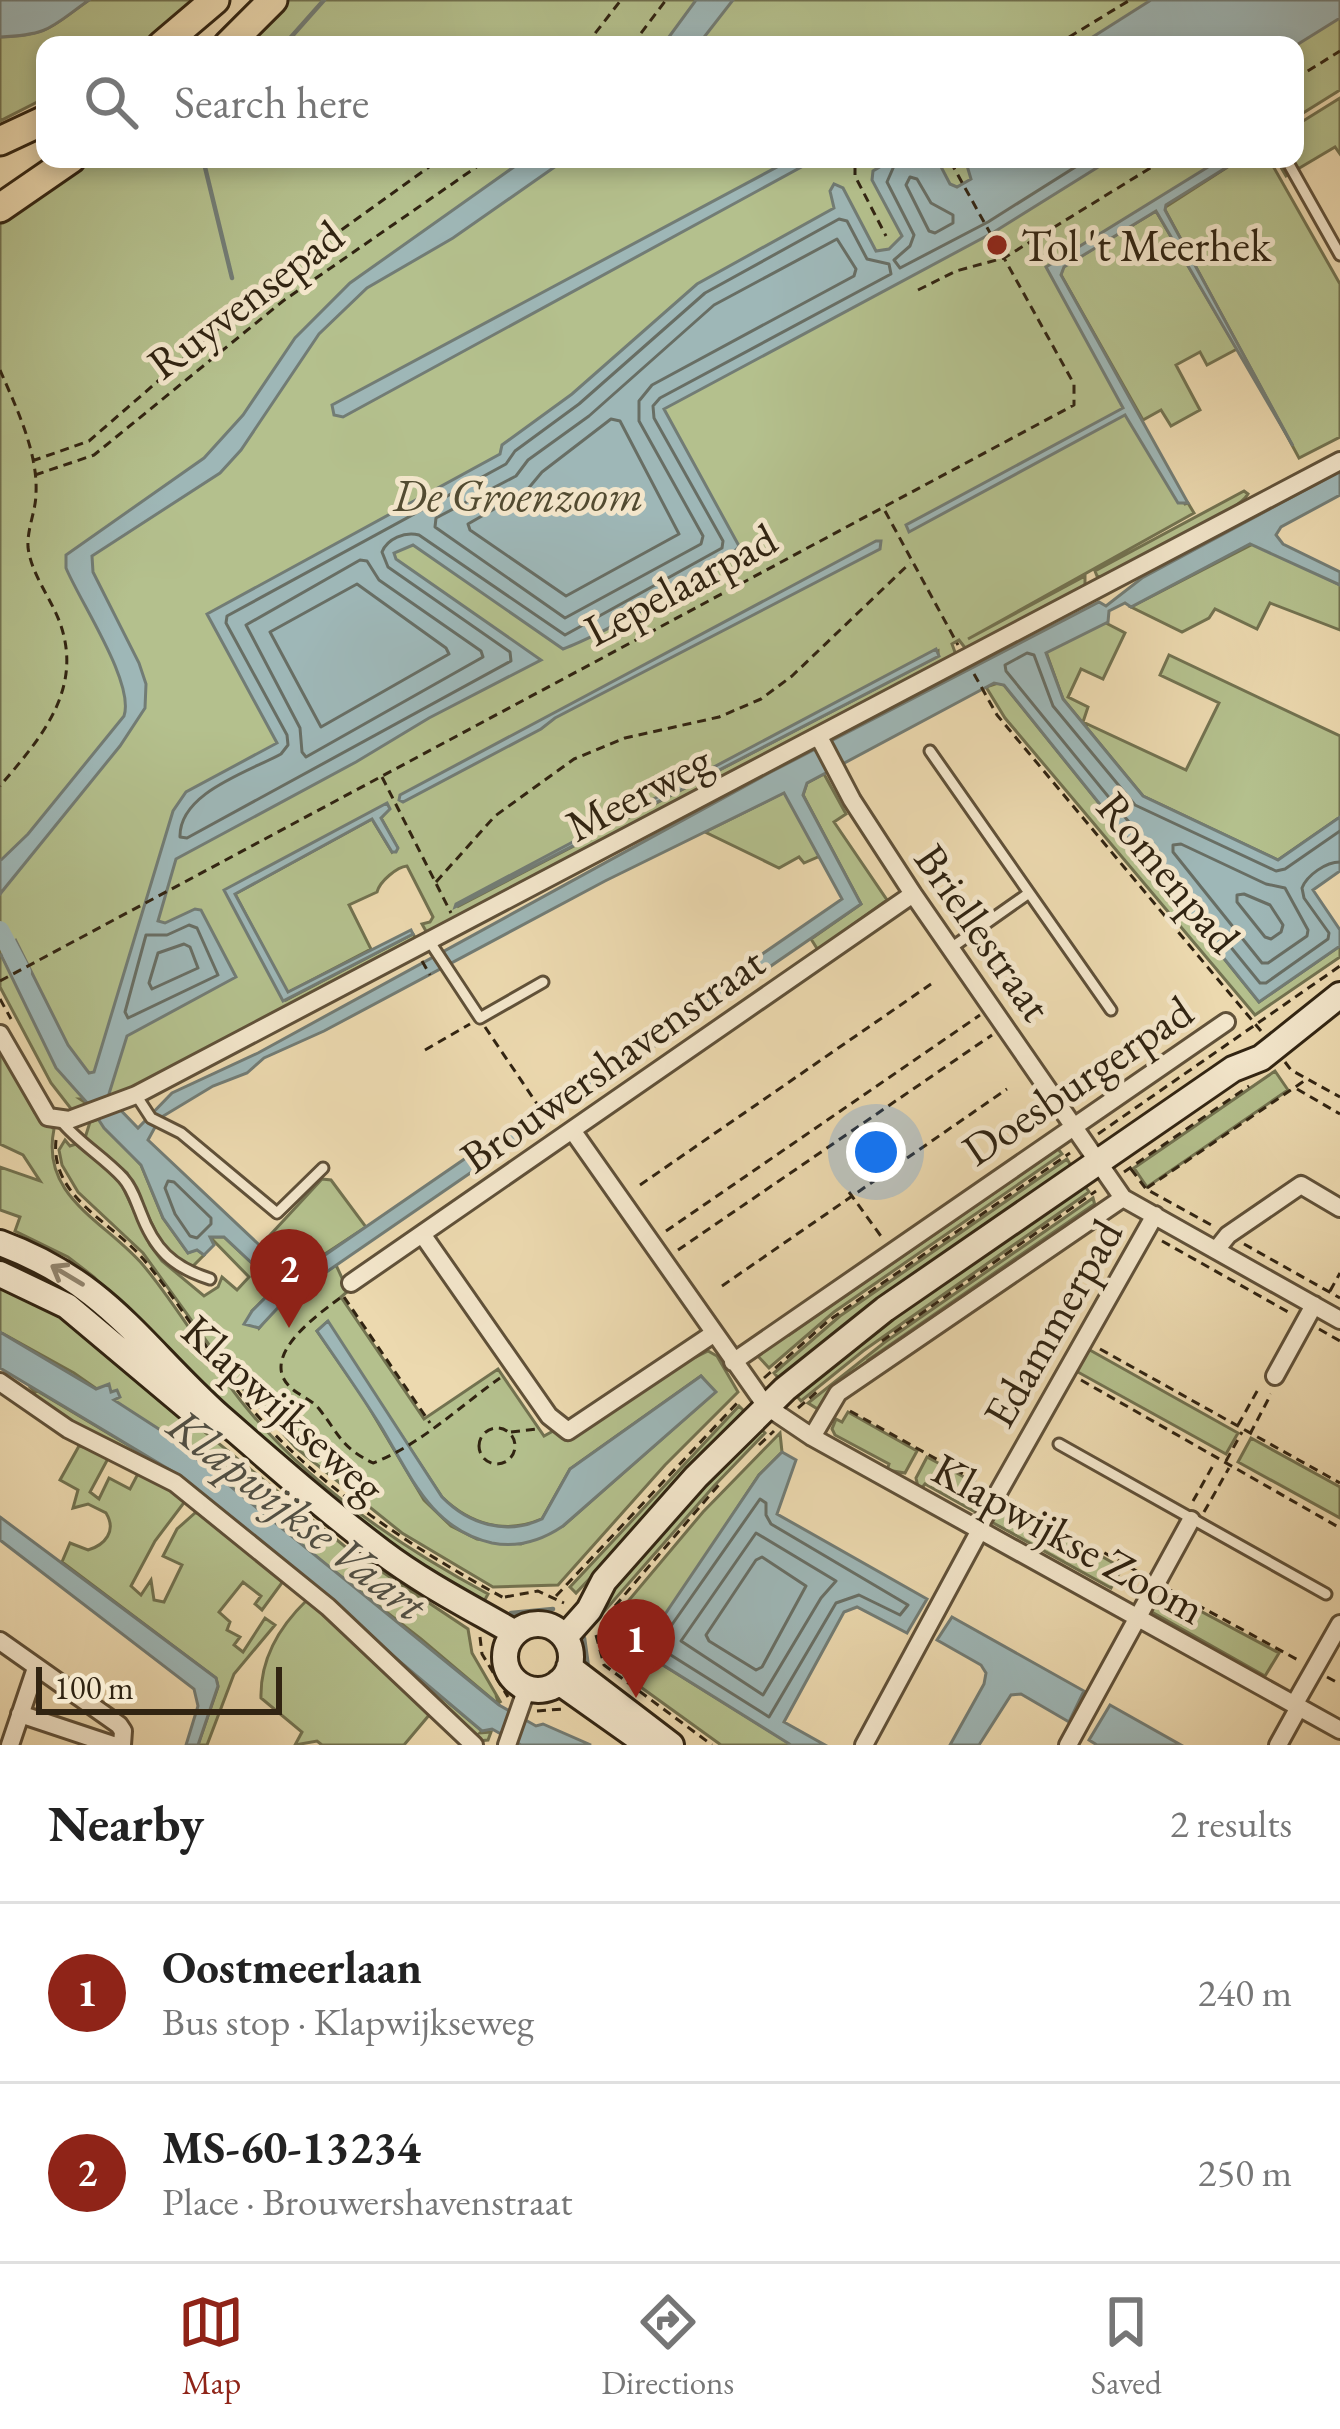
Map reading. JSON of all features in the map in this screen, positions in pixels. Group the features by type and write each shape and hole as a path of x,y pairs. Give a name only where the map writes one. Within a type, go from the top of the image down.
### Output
{"main road":[{"path":"173,36 215,0"},
{"path":"237,36 272,0"},
{"path":"0,141 36,124"},
{"path":"0,208 58,168"},
{"path":"559,1632 592,1605 604,1581 768,1405 885,1309 1233,1069 1261,1058 1340,994"},
{"path":"1233,1069 1260,1031 1305,1019"},
{"name":"Klapwijkseweg","path":"0,1243 56,1268 94,1292 215,1412 338,1517 398,1564 492,1616 511,1640"},
{"name":"Klapwijkseweg","path":"0,1274 67,1306 380,1567 492,1616"},
{"path":"536,1624 559,1632 571,1651 564,1675 518,1702 509,1672 511,1640 536,1624"},
{"path":"564,1675 648,1745"},
{"path":"564,1675 671,1745"}],"street":[{"name":"Meerweg","path":"61,1121 130,1098 429,952 458,928 968,664 1340,460"},
{"name":"Briellestraat","path":"821,740 913,894 1123,1198"},
{"name":"Brouwershavenstraat","path":"347,1289 563,1129 913,894"},
{"name":"Doesburgerpad","path":"733,1362 1226,1022"},
{"path":"0,1034 42,1112 61,1121"},
{"path":"563,1129 768,1405"},
{"path":"1216,1250 1228,1235 1300,1186 1340,1208"},
{"path":"812,1437 833,1401 853,1383 1123,1198 1149,1223 1216,1250 1313,1311 1340,1320"},
{"name":"Edammerpad","path":"864,1745 997,1492 1149,1223"},
{"path":"422,1234 553,1421 568,1431 713,1334"},
{"path":"1275,1376 1313,1311"},
{"path":"0,1382 68,1429 175,1483 328,1606 474,1745"},
{"name":"Klapwijkse Zoom","path":"768,1405 812,1437 1340,1730"},
{"path":"1068,1745 1191,1520"},
{"path":"1278,1745 1340,1624"},
{"path":"0,1641 123,1731 117,1745 20,1714"},
{"path":"10,1745 36,1668"},
{"path":"508,1743 518,1702"}],"lane":[{"path":"1291,168 1340,255"},
{"path":"930,752 1112,1010"},
{"path":"950,948 1029,893"},
{"path":"429,952 480,1018 543,982"},
{"path":"130,1098 154,1120 182,1133 277,1213 323,1168"},
{"path":"61,1121 131,1189 150,1238 165,1258 210,1279"},
{"path":"1059,1444 1327,1594"}],"path":[{"path":"593,36 621,0"},
{"path":"639,36 666,0"},
{"path":"1071,36 1130,0"},
{"path":"1304,73 1340,51"},
{"path":"32,461 89,441 286,269 427,168"},
{"name":"Ruyvensepad","path":"35,475 94,455 284,301 475,168"},
{"path":"855,168 886,236"},
{"path":"954,168 1004,258"},
{"path":"918,290 956,271 1004,258 1150,168"},
{"name":"Lepelaarpad","path":"3,979 1074,405 1074,384 1004,258"},
{"path":"0,370 35,475 30,556 60,623 67,666 51,723 0,786"},
{"name":"Romenpad","path":"884,509 997,716 1260,1031"},
{"path":"436,882 506,806 574,759 625,738 718,717 760,699 802,667 913,562"},
{"path":"382,776 458,928"},
{"path":"429,952 430,975"},
{"path":"870,1350 1340,966"},
{"path":"640,1185 931,984"},
{"path":"650,1242 992,1007"},
{"path":"424,1049 480,1018 535,1099 563,1129"},
{"path":"662,1261 1006,1026"},
{"path":"1277,1066 1284,1061 1340,1097"},
{"path":"556,1596 768,1405 827,1321 1098,1162 1259,1079"},
{"path":"1145,1189 1307,1079"},
{"path":"1295,1088 1340,1114"},
{"path":"722,1286 1007,1089"},
{"path":"61,1121 55,1151 63,1180 97,1219 141,1256 250,1407 321,1476 444,1566 492,1616 480,1649 518,1702"},
{"path":"851,1194 891,1251"},
{"path":"1149,1223 1313,1311 1340,1341"},
{"path":"1313,1311 1340,1274"},
{"path":"432,1426 347,1289 301,1326 286,1353 288,1386 317,1406 338,1440 373,1463 418,1441 515,1368"},
{"path":"1082,1339 1340,1483"},
{"path":"1065,1371 1340,1528"},
{"path":"1236,1427 1264,1379 1275,1376 1276,1384 1250,1434"},
{"path":"768,1405 828,1382"},
{"name":"Klapwijkse Zoom","path":"833,1401 1340,1684"},
{"path":"757,1448 768,1405"},
{"path":"509,1432 515,1445 512,1457 498,1464 487,1461 478,1449 482,1435 495,1427 509,1432 538,1429 553,1421"},
{"path":"1216,1459 1190,1507 1191,1520 1203,1514 1243,1430"},
{"path":"609,1613 728,1476"},
{"path":"604,1665 712,1745"}],"green space":[{"path":"89,0 200,0 150,36 36,36 36,103 0,121 0,37 40,32"},
{"path":"278,0 1340,0 1340,90 1304,112 1304,36 243,36"},
{"path":"1340,98 1340,154 1335,147 1304,165 1304,120"},
{"name":"De Groenzoom","path":"72,168 1212,168 1050,268 1194,513 968,639 1085,576 1085,589 966,649 959,640 952,644 956,655 427,933 422,924 433,917 407,866 399,869 377,892 349,905 371,949 287,993 235,894 372,819 392,852 397,847 381,818 388,810 227,894 286,1000 413,934 416,939 225,1045 109,1099 80,1099 89,1105 72,1110 51,1083 0,987 0,219","holes":["938,651 938,656 457,907"]},
{"path":"1226,168 1274,168 1340,284 1340,437 1299,458 1164,208"},
{"path":"1156,211 1237,349 1207,365 1200,352 1176,365 1200,410 1171,426 1161,410 1143,420 1061,275 1063,267"},
{"path":"1244,491 1245,498 1212,523 1105,579 1097,576 1095,571"},
{"path":"1255,543 1340,585 1340,630 1270,603 1257,629 1215,609 1209,618 1182,632 1131,607"},
{"path":"1104,622 1125,633 1103,679 1081,669 1068,697 1088,707 1083,722 1186,770 1219,703 1160,675 1169,655 1340,736 1340,817 1278,860 1143,796 1063,699 1046,652"},
{"path":"998,683 1259,1002 1340,946 1340,957 1255,1015 1005,718 986,687"},
{"path":"824,774 846,814 834,822 887,900 818,950 811,939 861,904 803,795 807,783"},
{"path":"785,792 820,856 804,863 799,857 779,868 705,832"},
{"path":"0,1049 35,1113 54,1129 52,1153 66,1190 143,1265 245,1406 297,1462 357,1512 488,1594 481,1607 408,1565 165,1353 94,1277 68,1257 15,1231 20,1217 0,1210 0,1167 40,1181 23,1155 0,1144"},
{"path":"1275,1071 1288,1090 1147,1187 1134,1168"},
{"path":"99,1119 141,1165 163,1218 188,1253 197,1249 204,1255 190,1269 166,1253 127,1173 85,1138 90,1122"},
{"path":"65,1140 70,1146 76,1144 119,1179 150,1245 204,1296 218,1287 222,1277 237,1290 249,1277 210,1237 224,1237 271,1281 272,1291 252,1311 259,1328 276,1307 336,1265 348,1291 341,1297 424,1419 498,1369 544,1436 693,1354 708,1351 717,1356 738,1392 558,1585 493,1587 402,1533 296,1448 233,1378 143,1253 78,1192 59,1150","holes":["327,1322 442,1497 464,1514 489,1524 515,1526 542,1519 570,1469 701,1376 715,1392 563,1526 521,1544 477,1539 451,1526 424,1500 317,1331"]},
{"path":"1055,1145 1062,1154 834,1312 769,1368 755,1353 785,1331 789,1335 1055,1151"},
{"path":"1067,1159 1073,1169 781,1381 774,1373 840,1316"},
{"path":"322,1179 331,1180 366,1227 293,1275 260,1246"},
{"path":"1082,1182 1089,1192 863,1351 801,1401 793,1392 830,1360"},
{"path":"1093,1198 1096,1209 1093,1205 868,1360 870,1365 821,1411 808,1403 885,1342"},
{"path":"0,1286 64,1317 348,1549 468,1629 472,1653 501,1703 134,1415 74,1373 0,1332"},
{"path":"1088,1349 1238,1433 1226,1454 1076,1371"},
{"path":"29,1386 180,1476 480,1733 491,1732 488,1740 478,1741 178,1480 82,1431 33,1399 35,1392"},
{"path":"739,1406 746,1413 576,1593 570,1587"},
{"path":"848,1412 917,1451 905,1473 887,1470 889,1464 835,1435 836,1419 842,1422"},
{"path":"758,1426 765,1433 601,1615 596,1611 616,1584"},
{"path":"780,1433 782,1452 759,1475 650,1640 655,1660 792,1745 721,1745 624,1675 625,1661 614,1652 610,1656 603,1631 703,1512"},
{"path":"1251,1438 1340,1487 1340,1518 1238,1462"},
{"path":"79,1446 111,1453 90,1492 99,1499 109,1478 130,1489 141,1468 186,1500 155,1541 131,1586 141,1595 151,1580 154,1600 164,1602 182,1565 163,1556 177,1529 195,1513 284,1580 262,1610 255,1604 261,1596 243,1582 219,1612 230,1622 227,1630 240,1637 234,1645 243,1652 265,1618 275,1625 234,1674 207,1745 198,1745 218,1687 216,1678 62,1562 70,1543 88,1550 100,1545 110,1531 106,1513 88,1504 73,1508 78,1490 60,1480"},
{"path":"927,1457 990,1491 977,1513 925,1484 918,1487 916,1478"},
{"path":"1000,1498 1122,1568 1111,1588 988,1520"},
{"path":"1161,1590 1279,1653 1265,1676 1150,1611"},
{"path":"307,1600 430,1714 404,1745 322,1745 317,1741 295,1745 302,1732 261,1698 264,1670 274,1644"}],"water":[{"path":"0,0 89,0 49,28 0,37"},
{"path":"696,0 733,0 705,36 670,36"},
{"path":"1151,0 1340,0 1340,18 1304,40 1304,36 1094,36"},
{"path":"512,168 553,168 453,238 367,288 319,334 241,450 220,473 92,556 93,572 139,663 146,684 145,708 120,746 0,894 0,861 28,834 124,716 122,684 66,568 66,555 204,458 243,415 295,338 350,283"},
{"path":"775,168 800,168 343,417 334,415 332,405"},
{"path":"878,168 942,168 957,187 971,179 968,168 1097,168 994,232 664,409 739,546 709,571 657,602 563,649 413,545 394,553 396,559 541,660 176,859 158,921 165,923 201,910 236,977 127,1036 108,1097 138,1128 172,1093 258,1053 769,773 1099,602 1106,606 1142,578 1340,471 1340,495 1281,527 1276,535 1283,544 1340,572 1340,585 1250,544 1131,607 1125,603 1109,611 1108,622 1046,653 1063,699 1143,796 1278,860 1340,817 1340,871 1313,890 1340,930 1340,946 1259,1002 1004,685 994,683 807,783 803,795 861,904 306,1286 308,1295 297,1304 287,1298 259,1328 244,1324 272,1291 271,1281 224,1237 210,1237 214,1245 204,1255 197,1250 188,1253 163,1218 141,1165 56,1068 1,955 11,951 16,941 68,1045 89,1073 94,1072 173,811 186,792 277,743 207,614 500,454 502,445 572,394 697,284 834,208 830,191 834,184 843,188 876,251 889,249 902,236 872,180","holes":["784,793 842,899 296,1275 148,1140 160,1118 213,1086 247,1073 264,1058"]},
{"path":"1206,168 1226,168 1165,210 1293,446 1156,211 1064,267 1061,275 1188,503 1178,503 1125,415 909,532 906,525 1123,408 1046,267"},
{"path":"881,541 880,549 403,802 399,800 400,795"},
{"path":"936,649 939,656 455,907 456,904"},
{"path":"387,803 390,809 381,818 396,852 372,819 235,894 288,992 411,930 413,934 283,1001 224,890"},
{"path":"328,1321 442,1497 464,1514 501,1527 542,1519 570,1469 701,1376 716,1392 563,1526 529,1542 492,1543 453,1526 424,1497 317,1331"},
{"path":"0,1332 96,1389 109,1384 111,1392 117,1390 120,1397 114,1400 165,1433 499,1705 536,1726 543,1724 591,1745 521,1745 492,1729 482,1731 180,1476 0,1368"},
{"path":"782,1452 796,1460 777,1514 927,1599 907,1633 857,1607 844,1612 784,1722 825,1745 791,1745 655,1660 650,1647 653,1632 759,1475"},
{"path":"0,1517 216,1678 218,1686 198,1745 186,1745 198,1706 194,1689 0,1540"},
{"path":"952,1617 1084,1691 1069,1722 1021,1694 1011,1695 979,1745 950,1745 986,1673 981,1665 937,1640"},
{"path":"1110,1705 1181,1745 1097,1745 1089,1740"}],"waterway":[{"path":"292,36 324,0"},
{"path":"205,168 232,278"},
{"path":"0,930 22,972"},
{"path":"511,1613 553,1609"},
{"path":"584,1638 588,1667"}],"place":[{"name":"Tol 't Meerhek","path":"997,245"},
{"name":"MS-60-13234","path":"289,1328"},
{"name":"Oostmeerlaan","path":"636,1698"}],"water label":[{"name":"Klapwijkse Vaart","path":"298,1514"}]}
